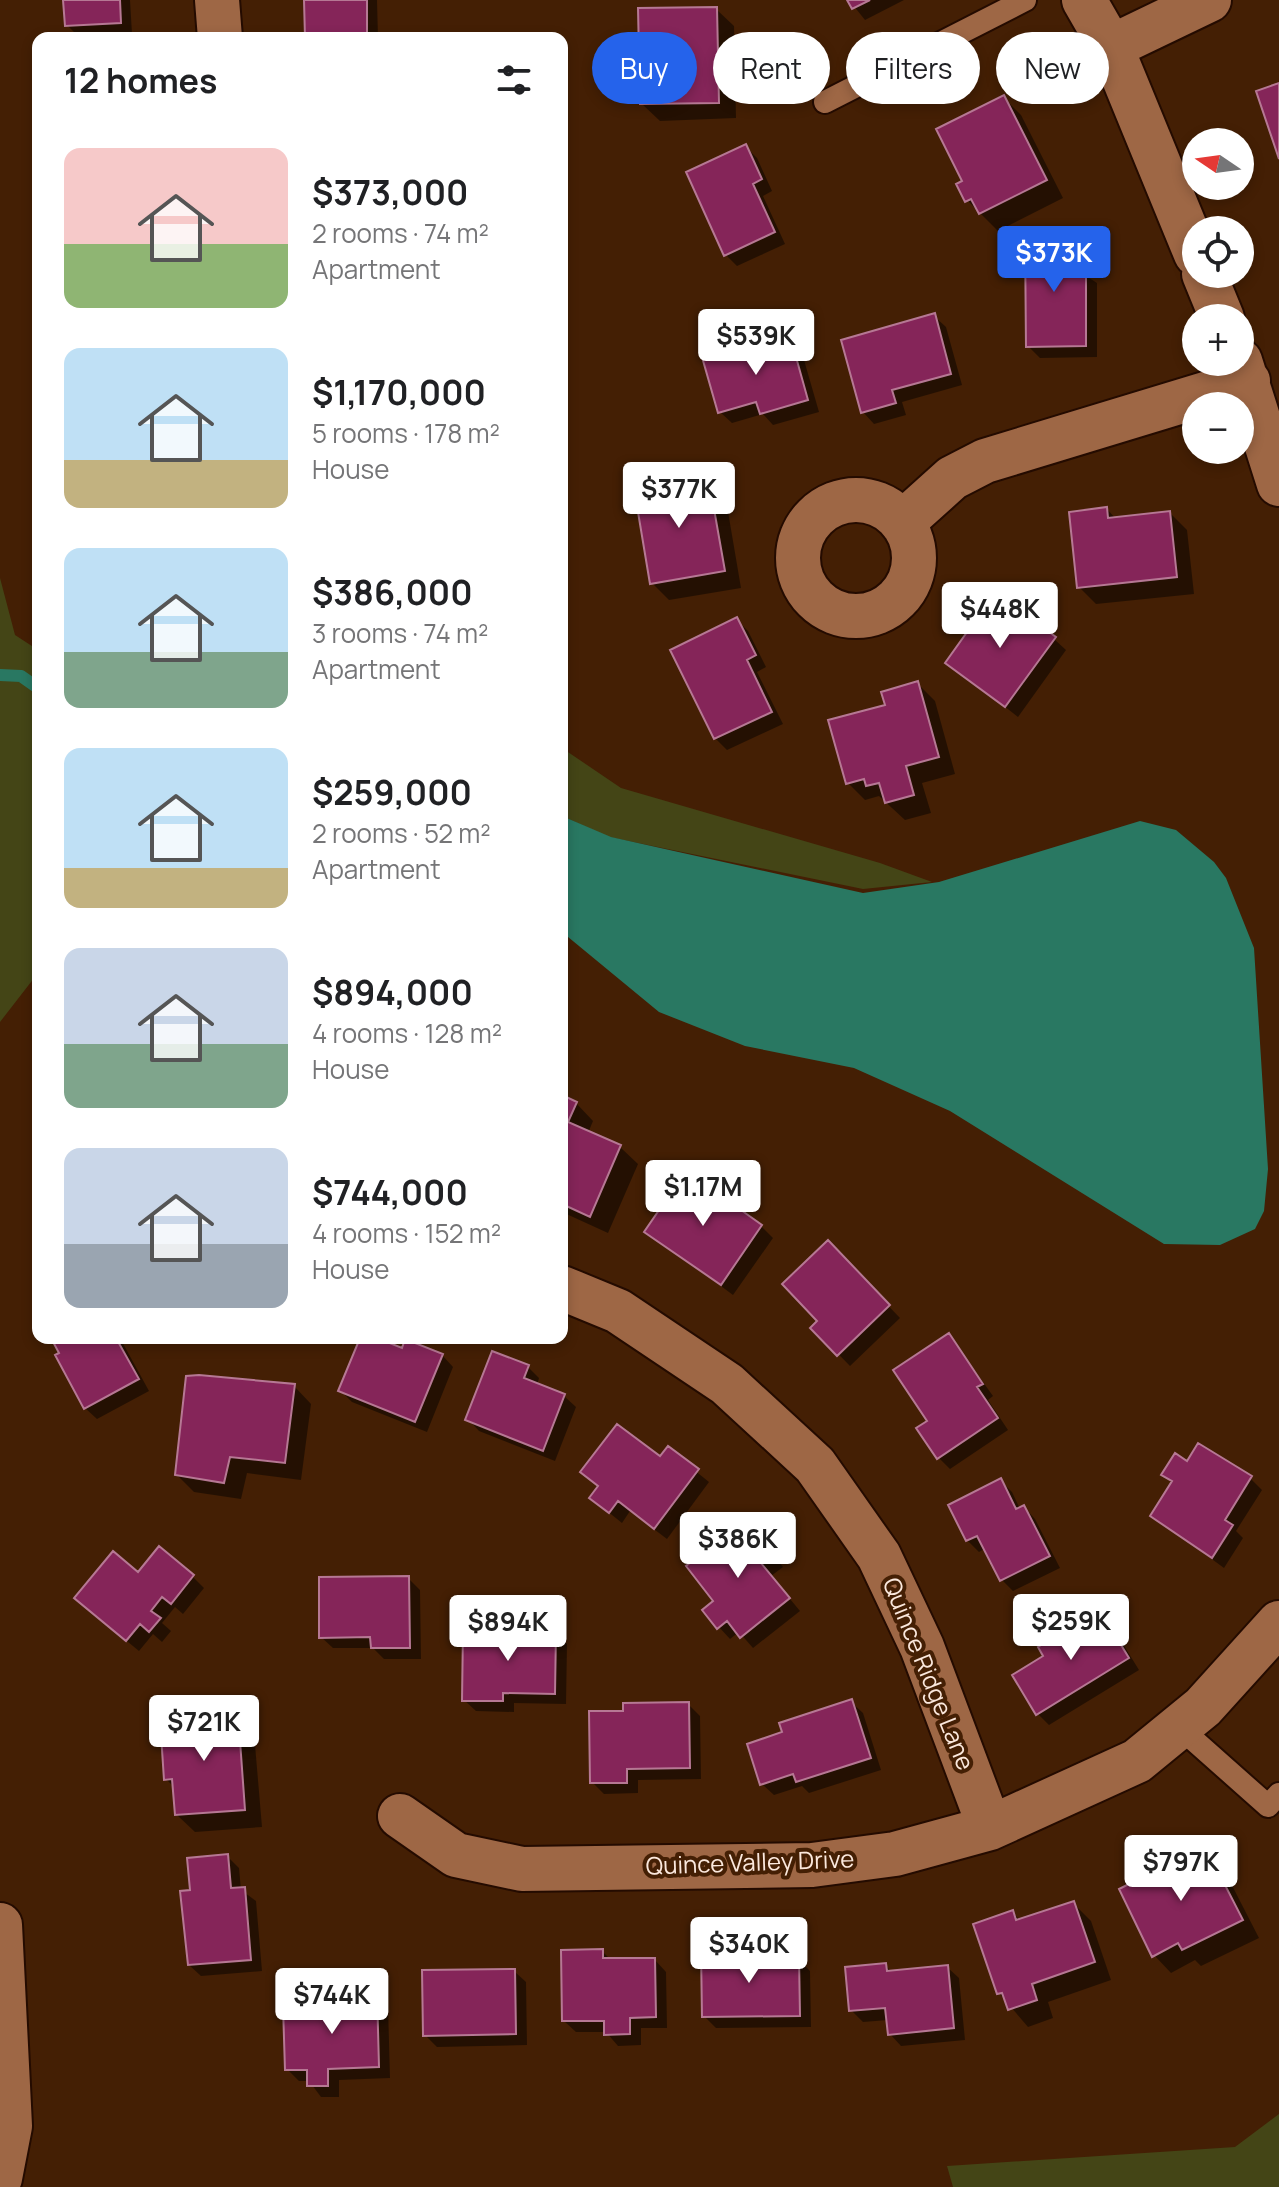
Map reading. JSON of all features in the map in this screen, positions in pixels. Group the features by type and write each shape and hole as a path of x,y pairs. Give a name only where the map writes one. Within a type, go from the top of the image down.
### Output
{"street":[{"path":"217,0 220,32"},
{"path":"1084,0 1111,47 1182,220"},
{"path":"1111,47 1209,0"},
{"path":"902,523 952,478 985,461 1230,376"},
{"path":"1246,376 1272,434 1279,484"},
{"name":"Quince Ridge Lane","path":"568,1290 618,1311 727,1384 815,1465 885,1569 922,1647 990,1828"},
{"name":"Quince Valley Drive","path":"400,1816 456,1855 522,1869 812,1865 895,1854 990,1828 1137,1761 1203,1707 1279,1623"},
{"path":"0,1925 10,2126 0,2178"}],"lane":[{"path":"830,99 1025,0"},
{"path":"1179,1727 1268,1806 1279,1794"}],"shaded area":[{"path":"0,578 15,635 32,646 32,981 0,1022"},
{"path":"568,752 621,788 880,863 932,882 863,889 609,837 568,819"},
{"path":"1279,2114 1279,2187 953,2187 947,2166 1235,2147"}],"water":[{"path":"568,819 611,837 863,893 939,882 1140,821 1176,830 1214,862 1226,878 1254,948 1268,1169 1264,1211 1255,1229 1220,1245 1164,1244 950,1111 854,1068 745,1046 659,1012 568,937"}],"building":[{"path":"63,0 120,0 121,23 65,26"},
{"path":"304,0 367,0 367,32 305,32"},
{"path":"847,0 870,0 852,9"},
{"path":"717,7 718,32 713,32 713,103 697,103 697,32 638,32 638,8"},
{"path":"1279,83 1279,159 1256,91"},
{"path":"996,99 996,104 1009,104 1047,180 979,214 971,199 965,202 956,184 962,181 936,129"},
{"path":"746,144 762,179 753,184 775,232 724,256 686,172"},
{"path":"1070,234 1070,270 1086,270 1086,346 1026,347 1025,235"},
{"path":"935,313 951,374 892,390 896,403 861,413 841,340"},
{"path":"791,339 808,400 760,414 756,402 718,413 702,357 759,341 761,348"},
{"path":"708,475 725,571 650,584 634,488"},
{"path":"1107,507 1108,518 1170,511 1177,577 1077,588 1069,512"},
{"path":"995,593 1056,637 1005,707 945,663"},
{"path":"737,617 756,655 747,660 772,712 714,739 670,650"},
{"path":"918,681 939,757 906,766 914,795 885,803 879,783 866,786 864,779 846,784 828,720 885,705 881,692"},
{"path":"568,1098 577,1102 568,1122"},
{"path":"568,1122 621,1145 590,1217 568,1207"},
{"path":"686,1171 762,1225 721,1285 644,1232"},
{"path":"828,1240 890,1305 837,1356 810,1328 817,1321 782,1284"},
{"path":"949,1333 983,1384 977,1387 998,1418 937,1459 916,1428 927,1421 893,1370"},
{"path":"54,1344 119,1344 139,1379 84,1409 55,1355 59,1353"},
{"path":"358,1344 392,1344 402,1348 403,1344 418,1344 443,1354 415,1422 338,1391"},
{"path":"492,1351 529,1365 524,1378 565,1394 543,1451 465,1420"},
{"path":"186,1376 295,1384 285,1463 230,1457 224,1483 175,1475"},
{"path":"617,1424 660,1456 668,1446 699,1469 654,1529 618,1501 609,1513 589,1498 598,1486 580,1472"},
{"path":"1198,1443 1252,1476 1225,1520 1233,1525 1212,1558 1150,1516 1172,1481 1161,1475 1175,1453 1187,1461"},
{"path":"1001,1478 1016,1509 1024,1505 1050,1556 1000,1581 977,1536 966,1541 948,1505"},
{"path":"745,1519 773,1554 761,1563 790,1598 740,1638 727,1621 717,1629 702,1610 713,1601 686,1566"},
{"path":"159,1546 194,1575 171,1604 162,1597 151,1611 161,1618 149,1632 140,1624 126,1641 74,1598 113,1551 138,1572"},
{"path":"409,1576 410,1648 371,1648 370,1637 319,1638 319,1577"},
{"path":"1099,1609 1129,1658 1036,1715 1012,1675 1043,1656 1038,1647"},
{"path":"463,1629 556,1630 555,1694 503,1693 503,1701 462,1701"},
{"path":"852,1699 871,1758 796,1782 793,1774 760,1785 747,1744 782,1732 779,1723"},
{"path":"689,1702 690,1768 627,1769 627,1783 590,1783 589,1711 623,1711 623,1703"},
{"path":"238,1713 245,1810 175,1815 172,1779 164,1780 160,1719"},
{"path":"1205,1846 1243,1920 1182,1950 1178,1943 1152,1957 1119,1889"},
{"path":"228,1854 231,1888 245,1887 251,1960 188,1965 180,1891 190,1890 187,1858"},
{"path":"1074,1901 1095,1962 1032,1984 1037,2000 1008,2010 1002,1993 997,1994 973,1924 1013,1910 1016,1920"},
{"path":"742,1948 742,1958 799,1957 800,2016 702,2017 701,1950"},
{"path":"603,1949 603,1958 655,1958 656,2017 630,2018 630,2034 604,2035 604,2021 562,2021 561,1950"},
{"path":"886,1963 887,1971 948,1965 954,2028 888,2035 885,2008 849,2011 845,1967"},
{"path":"515,1969 516,2034 423,2036 422,1970"},
{"path":"377,1992 379,2067 328,2069 328,2086 307,2086 307,2070 285,2070 283,2006 334,2005 333,1994"}],"waterway":[{"path":"0,675 21,676 32,684"}]}
